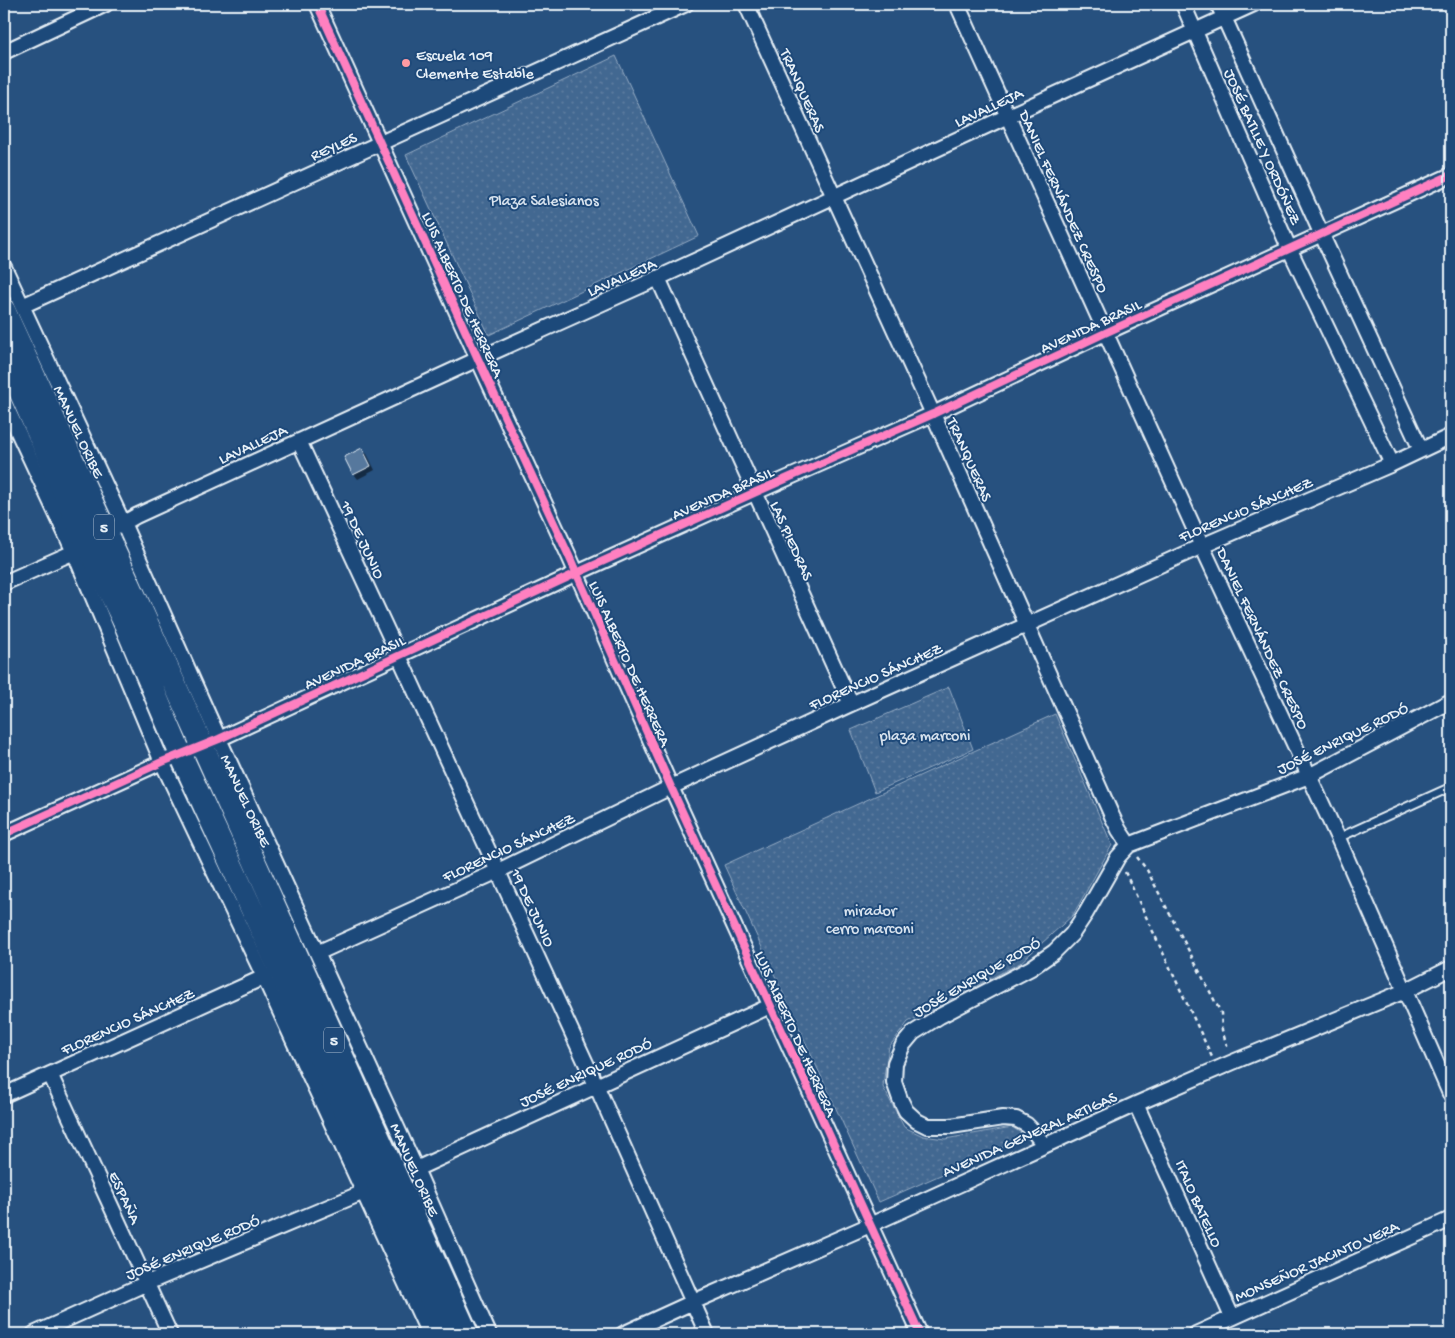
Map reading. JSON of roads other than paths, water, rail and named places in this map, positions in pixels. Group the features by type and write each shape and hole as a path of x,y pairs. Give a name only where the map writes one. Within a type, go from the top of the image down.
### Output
{"highway":[{"name":"MANUEL ORIBE","path":"13,308 115,528 136,622 172,759 447,1334"},
{"name":"MANUEL ORIBE","path":"4,355 81,548 136,622 210,742 467,1334"}],"street":[{"path":"4,52 106,4"},
{"name":"LUIS ALBERTO DE HERRERA","path":"317,4 577,573 671,787 920,1334"},
{"name":"REYLES","path":"13,308 686,4"},
{"name":"TRANQUERAS","path":"746,4 1118,830 1129,845"},
{"name":"DANIEL FERNÁNDEZ CRESPO","path":"958,4 1202,546 1338,838 1451,1096"},
{"name":"JOSÉ BATLLE Y ORDÓÑEZ","path":"1183,4 1289,248 1392,464"},
{"name":"JOSÉ BATLLE Y ORDÓÑEZ","path":"1218,4 1421,450"},
{"name":"LAVALLEJA","path":"4,582 81,548 136,516 1254,4"},
{"name":"AVENIDA BRASIL","path":"4,834 400,656 577,573 932,414 1321,233 1451,175"},
{"name":"MANUEL ORIBE","path":"4,267 13,308"},
{"name":"LAS PIEDRAS","path":"658,278 852,704"},
{"path":"4,402 9,426 81,548 264,977 429,1334"},
{"name":"FLORENCIO SÁNCHEZ","path":"317,953 852,704 1451,436"},
{"name":"19 DE JUNIO","path":"299,441 498,870 707,1334"},
{"name":"MANUEL ORIBE","path":"115,528 210,742 317,953 416,1168 489,1334"},
{"name":"JOSÉ ENRIQUE RODÓ","path":"1044,1145 1031,1128 1016,1119 1003,1118 951,1126 927,1126 917,1121 906,1111 894,1082 895,1064 903,1045 913,1033 940,1016 1030,968 1054,952 1072,934 1118,857 1129,845 1309,776 1451,701"},
{"name":"AVENIDA GENERAL ARTIGAS","path":"623,1334 870,1225 1136,1104 1405,991 1451,968"},
{"name":"FLORENCIO SÁNCHEZ","path":"4,1095 264,977"},
{"name":"JOSÉ ENRIQUE RODÓ","path":"416,1168 770,1006"},
{"name":"ESPAÑA","path":"50,1074 170,1334"},
{"name":"ITALO BATELLO","path":"1136,1104 1232,1317"},
{"name":"JOSÉ ENRIQUE RODÓ","path":"34,1334 364,1192"},
{"name":"MONSEÑOR JACINTO VERA","path":"1196,1334 1451,1219"}],"lane":[{"path":"1338,838 1451,787"}],"place":[{"name":"Escuela 109 Clemente Estable","path":"406,63"}],"park label":[{"name":"Plaza Salesianos","path":"544,199"},
{"name":"plaza marconi","path":"925,734"},
{"name":"mirador cerro marconi","path":"870,918"}]}
